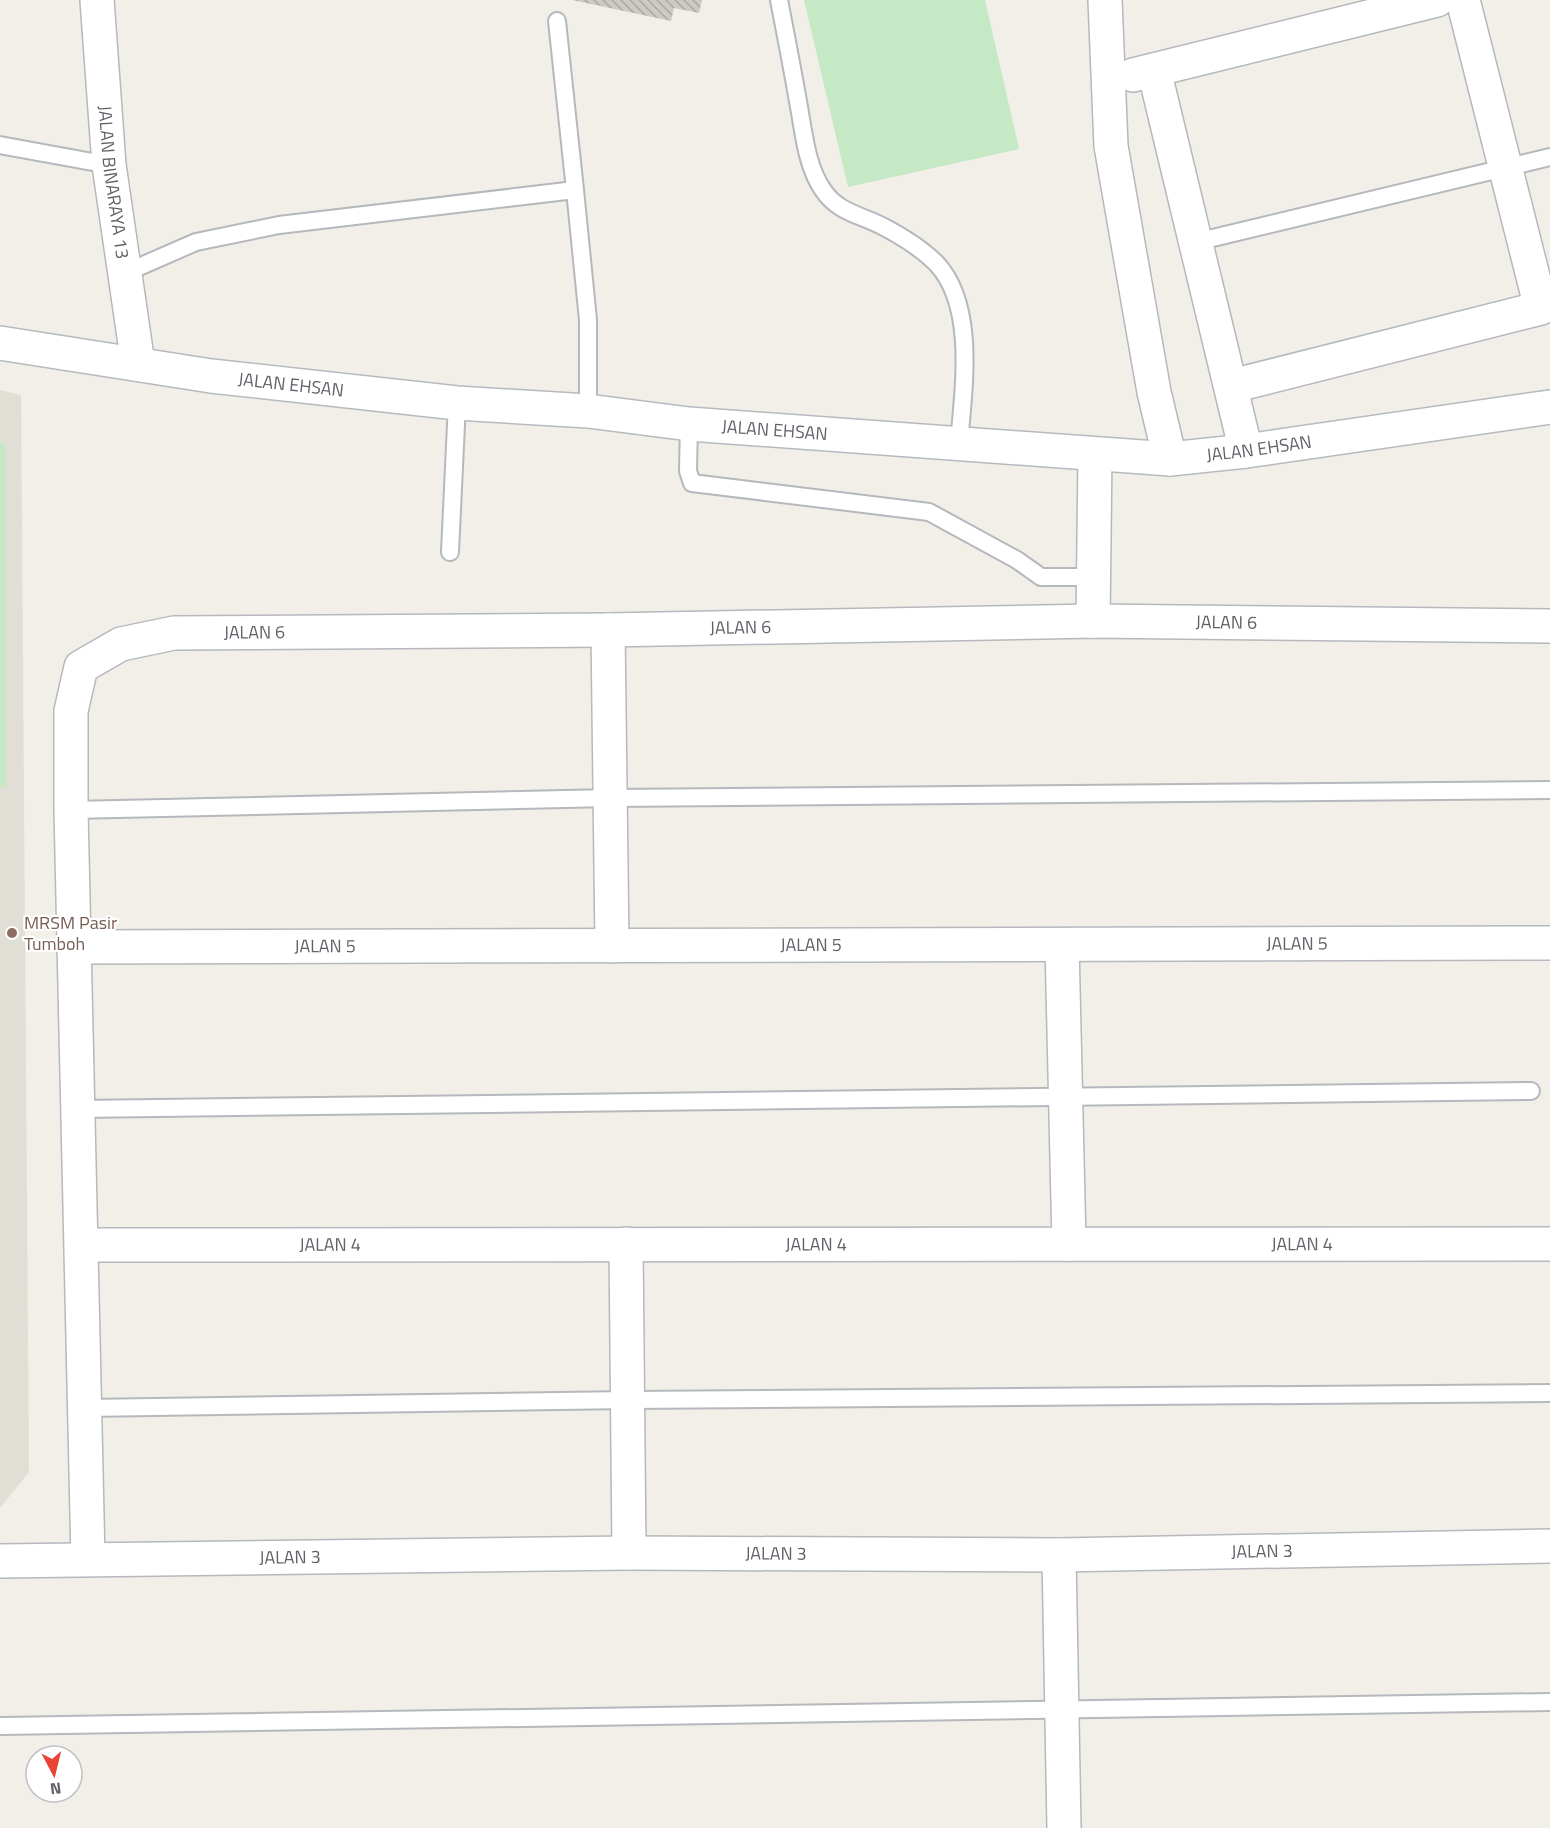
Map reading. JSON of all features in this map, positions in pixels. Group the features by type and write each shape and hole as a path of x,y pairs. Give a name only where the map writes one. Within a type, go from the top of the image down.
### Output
{"street":[{"name":"JALAN BINARAYA 13","path":"97,0 109,165 138,364"},
{"path":"1105,0 1111,146 1154,392 1170,459"},
{"path":"1110,80 1437,0"},
{"path":"1232,386 1546,307 1506,168 1462,0"},
{"path":"1155,69 1246,451"},
{"name":"JALAN EHSAN","path":"0,343 211,376 457,404 588,411 689,423 1170,459 1246,451 1550,406"},
{"path":"1093,621 1095,455"},
{"name":"JALAN 6","path":"88,1559 71,810 71,711 81,667 121,644 174,633 608,630 1093,621 1550,626"},
{"path":"608,630 612,946"},
{"name":"JALAN 5","path":"73,947 1550,943"},
{"path":"1062,945 1069,1244"},
{"path":"626,1244 629,1553"},
{"name":"JALAN 4","path":"81,1245 1550,1244"},
{"name":"JALAN 3","path":"0,1561 629,1553 1059,1555 1550,1546"},
{"path":"1059,1555 1064,1828"}],"lane":[{"path":"779,0 808,156 823,191 845,212 890,230 914,244 938,265 952,290 962,324 965,358 959,444"},
{"path":"557,21 588,320 588,411"},
{"path":"0,145 109,165"},
{"path":"1196,242 1550,157"},
{"path":"125,273 196,242 279,225 575,190"},
{"path":"450,552 457,404"},
{"path":"689,423 688,471 692,483 929,512 1017,560 1041,577 1093,577"},
{"path":"71,810 611,798 1550,790"},
{"path":"77,1109 1531,1091"},
{"path":"85,1408 628,1400 1550,1393"},
{"path":"0,1726 1550,1701"}],"shaded area":[{"name":"MRSM Pasir Tumboh","path":"0,390 21,395 29,1472 0,1508"}],"green space":[{"path":"804,0 985,0 1019,149 848,187"},
{"path":"0,443 5,443 6,787 0,787"}],"building":[{"path":"572,0 702,0 699,13 674,8 671,21"}],"place":[{"name":"MRSM Pasir Tumboh","path":"12,933"}]}
